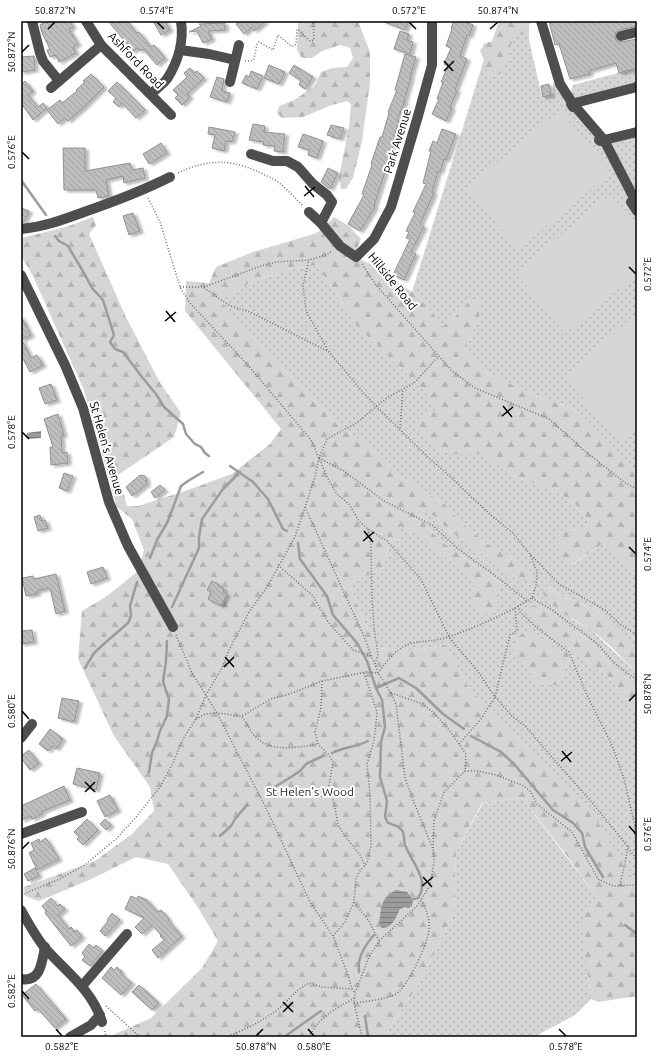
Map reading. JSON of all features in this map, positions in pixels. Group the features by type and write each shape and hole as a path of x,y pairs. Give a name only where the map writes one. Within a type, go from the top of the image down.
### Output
{"street":[{"path":"32,21 40,53 55,84 101,45"},
{"name":"Ashford Road","path":"86,21 101,45 170,114"},
{"path":"151,94 166,80 174,66 180,50 182,27 181,21"},
{"name":"Park Avenue","path":"356,256 374,239 391,207 432,65 432,21"},
{"path":"541,21 560,84 573,104 571,104 600,141 637,132"},
{"path":"621,36 637,32"},
{"path":"230,82 239,45"},
{"path":"180,50 209,54 235,60"},
{"path":"573,104 637,87"},
{"path":"604,140 636,199 631,202 637,211"},
{"path":"251,154 273,161 287,161 298,167 313,184 327,195 332,202 321,223"},
{"path":"21,230 39,227 55,222 144,190 170,177"},
{"name":"Hillside Road","path":"309,212 321,223 340,246 356,256"},
{"name":"St Helen's Avenue","path":"21,275 65,365 83,408 109,502 128,546 173,627"},
{"path":"21,738 32,724"},
{"path":"21,834 82,812"},
{"path":"21,910 36,936 82,986 92,1000 100,1018 70,1037"},
{"path":"82,986 128,934"},
{"path":"21,979 27,980 34,977 39,971 45,947"}],"path":[{"path":"235,60 254,60 258,42 272,50 278,34 291,46 296,44 298,29 310,41 314,40 313,21"},
{"path":"170,177 193,165 215,162 234,163 256,170 278,182 309,212"},
{"path":"144,190 160,222 180,288 190,303 268,388 311,440 329,481 337,494 349,504 359,521 368,529 387,541 421,579 449,637 479,673 495,697 512,716 526,727 628,846 636,859"},
{"path":"180,288 204,287 264,264 309,260 326,255 340,246"},
{"name":"Hillside Road","path":"356,256 376,285 452,371 475,388 549,419 586,452 624,482 637,489"},
{"path":"309,260 303,285 306,311 329,352 360,390 469,495 492,516 513,532 530,554 559,584 605,610 621,626 637,635"},
{"path":"204,287 230,306 250,312 329,352"},
{"path":"21,895 62,878 86,864 117,838 160,787 172,765 183,739 196,719 206,696 222,668 229,650 249,612 265,592 278,565 296,537 315,477 319,458 327,440 358,422 388,397 414,383 439,356"},
{"path":"400,428 403,389"},
{"path":"319,458 344,470 384,501 432,525 457,548 527,601"},
{"path":"305,507 378,672 396,704 405,778 412,800 433,849"},
{"path":"368,529 371,545 374,628 378,654 375,665"},
{"path":"196,719 205,714 242,716 271,699 290,694 322,681 365,672 378,672 394,653 411,644 436,641 449,637 518,606 532,598 536,586 537,572 530,554"},
{"path":"278,565 313,596 328,622 353,650 371,656"},
{"path":"532,598 552,610 598,644 614,663 637,680"},
{"path":"518,606 520,612 536,627 569,652 586,693 612,745 624,779 635,826 636,859"},
{"path":"459,744 481,719 495,697 510,635 517,631 515,607"},
{"path":"173,627 192,673 217,714 266,808 310,902 333,936 352,989 355,993"},
{"path":"333,936 345,922 354,902 356,879 359,872 367,864 371,846 370,794 366,764 374,741 377,712 365,672"},
{"path":"322,681 321,708 314,732 318,744 329,755 333,762 329,786 338,825 360,855 365,866"},
{"path":"362,1037 354,1004 354,998 368,957 379,941 418,905 430,884 434,862 434,821 444,792 465,771 466,754 449,730 435,714 423,704 391,693"},
{"path":"242,716 257,739 273,748 289,748 318,744"},
{"path":"465,771 478,771 496,775 524,786 531,792 538,804 572,832 598,879 613,886 637,885"},
{"path":"619,886 628,846"},
{"path":"354,1004 378,1000 398,993 416,968 430,930 428,912 421,900"},
{"path":"354,902 369,921 379,941"},
{"path":"225,1037 261,1021 278,1009 300,988 310,983 322,988 352,989"},
{"path":"309,1037 314,1027 334,1009 354,998"},
{"path":"102,1002 140,1037"}],"green space":[{"path":"298,21 358,21 370,52 370,83 362,141 353,178 346,189 341,189 339,177 349,127 351,104 347,101 332,105 303,117 282,118 277,113 279,106 294,100 315,86 321,72 332,68 347,67 353,58 350,48 340,45 322,51 312,58 302,58 297,50"},
{"path":"499,21 531,22 525,33 512,42 505,66 500,74 489,75 480,51 484,44 492,41"},
{"path":"501,21 529,21 529,40 542,96 554,93 553,83 556,82 600,141 637,132 637,473 583,416 571,408 537,396 483,371 464,348 478,320 471,299 458,314 443,326 418,296 412,292 485,56"},
{"path":"637,68 637,87 577,103 571,92 573,85"},
{"path":"560,110 611,172 518,250 467,188"},
{"path":"611,194 637,225 637,274 565,334 515,273"},
{"name":"St Helen's Wood","path":"93,217 96,225 89,234 125,315 159,381 181,413 174,437 118,475 127,506 138,506 232,474 270,444 281,429 185,311 186,281 209,283 216,267 253,252 317,233 334,217 349,226 361,239 354,256 372,265 418,296 443,326 458,314 471,299 482,300 478,320 464,348 483,371 537,396 571,408 583,416 637,473 637,572 602,544 571,565 563,559 559,552 558,532 567,529 584,530 589,521 578,507 554,490 517,478 482,454 458,454 437,450 415,425 420,416 437,410 424,390 356,325 317,265 290,269 251,282 221,300 238,323 335,422 388,461 390,472 411,482 446,505 458,520 492,547 517,561 532,573 530,580 520,582 488,559 476,548 452,533 434,516 420,510 416,512 427,521 426,527 445,544 499,582 498,610 481,615 473,603 475,589 474,581 442,554 426,538 400,526 401,542 392,539 382,566 383,568 349,584 366,626 378,648 409,651 445,645 470,690 504,723 546,769 592,813 625,868 637,884 637,996 598,1002 591,999 581,923 596,896 522,798 482,803 456,852 454,914 418,985 387,1032 389,1037 109,1037 151,1018 202,968 218,941 197,906 168,864 136,857 87,881 39,901 25,896 24,887 95,861 132,834 154,811 150,787 114,736 78,659 82,611 107,596 138,571 144,550 132,519 117,507 84,390 32,274 21,256 22,238 69,226"},
{"path":"317,265 356,325 424,390 438,410 420,416 458,454 482,453 517,478 554,490 578,507 589,521 584,530 567,529 572,565 602,544 637,572 637,649 614,630 596,610 565,597 548,586 571,619 590,629 637,673 637,685 612,667 593,644 567,626 557,637 570,648 562,652 554,647 558,685 570,658 576,654 604,673 637,712 637,884 546,769 504,723 470,690 445,645 409,651 378,648 366,626 349,584 383,568 382,566 392,539 401,542 399,525 426,538 442,554 474,581 475,589 473,603 499,582 445,544 426,527 427,521 416,512 420,510 434,516 452,533 476,548 488,559 520,582 517,561 492,547 458,520 446,505 411,482 390,472 388,461 335,422 238,323 221,300 251,282 290,269"},
{"path":"637,313 637,429 621,443 564,377"},
{"path":"547,586 565,597 596,610 614,630 637,649 637,673 602,639 551,604 542,591"},
{"path":"542,605 567,626 593,644 612,667 637,685 637,712 604,673 576,654 570,658 558,685 538,685 514,650 517,637 531,631 562,652 570,648 557,637 531,620 528,607"},
{"path":"522,798 596,896 582,923 591,999 575,1015 534,1037 389,1037 387,1032 418,985 454,914 456,852 483,803"}],"shaded area":[{"path":"41,431 41,438 28,439 26,437 27,433"},
{"path":"396,890 407,892 413,900 412,906 409,908 405,907 400,909 391,924 386,928 382,928 379,924 382,904 387,897"}],"building":[{"path":"47,21 70,21 73,27 69,29 78,44 73,47 76,53 59,62 56,55 50,57 47,50 50,49 42,33 40,25"},
{"path":"108,21 127,21 137,33 139,32 151,47 154,45 165,58 157,65 143,49 140,51 137,48 132,52"},
{"path":"153,21 165,21 170,30 161,35"},
{"path":"240,21 266,21 254,31 252,27 244,34 236,24"},
{"path":"382,21 409,21 405,30"},
{"path":"454,21 464,21 473,25 469,36 467,35 460,56 467,59 455,90 457,91 450,107 452,108 446,121 432,114 439,99 437,99 443,82 441,82 448,66 444,64 451,48 446,46"},
{"path":"549,21 637,21 637,26 619,30 616,32 615,37 617,41 620,42 637,39 637,68 619,73 616,63 589,71 590,74 570,79 559,44 555,45"},
{"path":"225,23 225,30 208,31 212,39 203,43 197,31 189,32 201,26 199,24"},
{"path":"400,31 409,34 407,40 413,42 410,54 394,49"},
{"path":"405,54 416,57 405,101 397,120 399,121 393,141 395,141 374,206 375,207 360,231 348,224 364,195 362,194 372,165 371,164 380,137 382,137 389,113 388,112 397,90 395,90"},
{"path":"34,56 35,70 21,72 21,57"},
{"path":"269,65 285,72 279,84 264,78"},
{"path":"294,65 313,77 305,89 299,85 301,81 289,73"},
{"path":"190,68 195,73 197,71 204,78 187,94 190,97 182,105 175,98 178,95 173,90 187,77 184,73"},
{"path":"251,71 263,76 257,89 242,83 246,75 249,77"},
{"path":"91,74 104,87 68,121 65,118 58,124 47,110 60,100 62,103 77,91 76,90 85,82 83,81"},
{"path":"217,77 224,79 222,91 230,93 227,102 210,97"},
{"path":"25,81 33,91 28,95 38,107 43,103 47,108 33,120 21,103 21,85"},
{"path":"117,82 145,110 136,118 122,103 119,107 113,102 116,98 108,91"},
{"path":"549,84 551,95 543,97 541,86"},
{"path":"253,124 265,126 264,132 285,134 283,152 274,151 275,146 263,145 264,142 249,140"},
{"path":"331,125 344,128 340,139 327,135"},
{"path":"209,127 235,132 232,142 226,141 224,151 212,148 215,135 208,134"},
{"path":"442,129 456,134 446,160 444,159 440,172 438,171 432,193 434,193 420,224 424,227 411,252 416,254 404,280 393,275 410,239 406,238 409,232 406,231 415,213 413,212 426,184 423,183 431,151 429,151 433,141 437,143"},
{"path":"303,134 323,141 317,158 308,155 309,150 298,147"},
{"path":"161,143 167,153 149,164 143,154"},
{"path":"63,148 85,148 85,171 130,163 132,170 143,168 145,178 124,183 123,176 106,180 109,196 98,198 96,190 64,190"},
{"path":"328,168 338,173 330,189 321,182"},
{"path":"21,208 29,211 24,222 21,222"},
{"path":"133,213 140,231 129,235 123,216"},
{"path":"21,316 31,335 22,340 31,358 37,355 43,365 30,372 21,355"},
{"path":"51,384 57,400 45,404 39,388"},
{"path":"58,414 64,435 61,436 62,453 67,452 68,463 51,465 50,447 53,447 44,419"},
{"path":"64,473 73,476 67,491 59,488"},
{"path":"140,475 145,476 147,484 132,496 126,487"},
{"path":"160,485 165,490 155,498 151,492"},
{"path":"40,515 42,521 45,520 48,528 38,531 34,517"},
{"path":"103,567 107,578 91,584 87,572"},
{"path":"56,574 65,611 56,614 50,588 37,591 37,594 26,596 22,578 33,576 34,579"},
{"path":"212,581 224,589 223,592 227,594 221,606 208,599 211,592 207,590"},
{"path":"32,630 34,642 21,644 21,631"},
{"path":"62,698 79,701 74,722 58,718"},
{"path":"50,729 63,739 56,749 52,746 48,751 39,744"},
{"path":"29,750 39,763 30,770 21,758 21,756"},
{"path":"77,768 100,773 96,790 73,784"},
{"path":"64,786 70,800 41,812 42,814 32,819 31,816 21,820 21,806"},
{"path":"110,795 118,810 105,817 97,801"},
{"path":"87,819 98,830 83,845 77,839 79,837 74,832"},
{"path":"105,819 111,825 106,830 100,824"},
{"path":"46,838 59,859 37,870 29,853 34,850 31,843 39,839 40,842"},
{"path":"35,868 39,876 28,881 24,874"},
{"path":"131,896 137,899 138,896 147,900 158,912 161,910 182,936 158,958 152,950 164,940 152,925 142,934 135,927 144,918 125,909"},
{"path":"51,898 58,906 60,904 65,909 58,915 69,929 71,927 75,932 77,930 82,937 71,946 45,913 46,911 42,906"},
{"path":"112,913 120,920 105,936 100,931"},
{"path":"89,944 94,948 96,945 103,951 90,966 82,960 85,957 82,953"},
{"path":"111,967 114,970 117,967 122,972 121,974 132,983 121,995 102,978"},
{"path":"36,984 66,1019 55,1028 38,1009 35,1011 22,995"},
{"path":"139,985 159,1003 152,1010 132,992"}],"waterway":[{"path":"21,180 46,215"},
{"path":"55,236 59,241 68,246 92,288 103,300 114,335 110,342 115,349 123,352 156,394 164,407 183,424 186,434 209,456"},
{"path":"230,466 253,482 268,499 283,529 287,531"},
{"path":"150,558 157,540 168,521 181,486 203,472"},
{"path":"172,607 199,548 202,519 223,489 240,472"},
{"path":"298,543 300,559 327,596 333,615 357,643 367,661 376,688 382,700 385,727 381,742 380,777 387,801 385,817 388,823 395,825 402,830 405,845 419,872 422,885 418,898 409,900"},
{"path":"85,668 94,653 128,623 131,616 130,606 137,582"},
{"path":"149,772 152,753 167,716 169,699 163,682 167,641"},
{"path":"376,688 399,678 416,688 443,714 464,729"},
{"path":"471,736 501,752 514,764 553,810 573,823 582,833 585,847 603,877"},
{"path":"332,753 368,741"},
{"path":"273,788 300,771 306,764 323,756"},
{"path":"220,836 231,826 247,805"},
{"path":"625,925 637,934"},
{"path":"359,972 359,962 362,952 374,935"},
{"path":"284,1037 321,1011"},
{"path":"365,1016 368,1037"}]}
